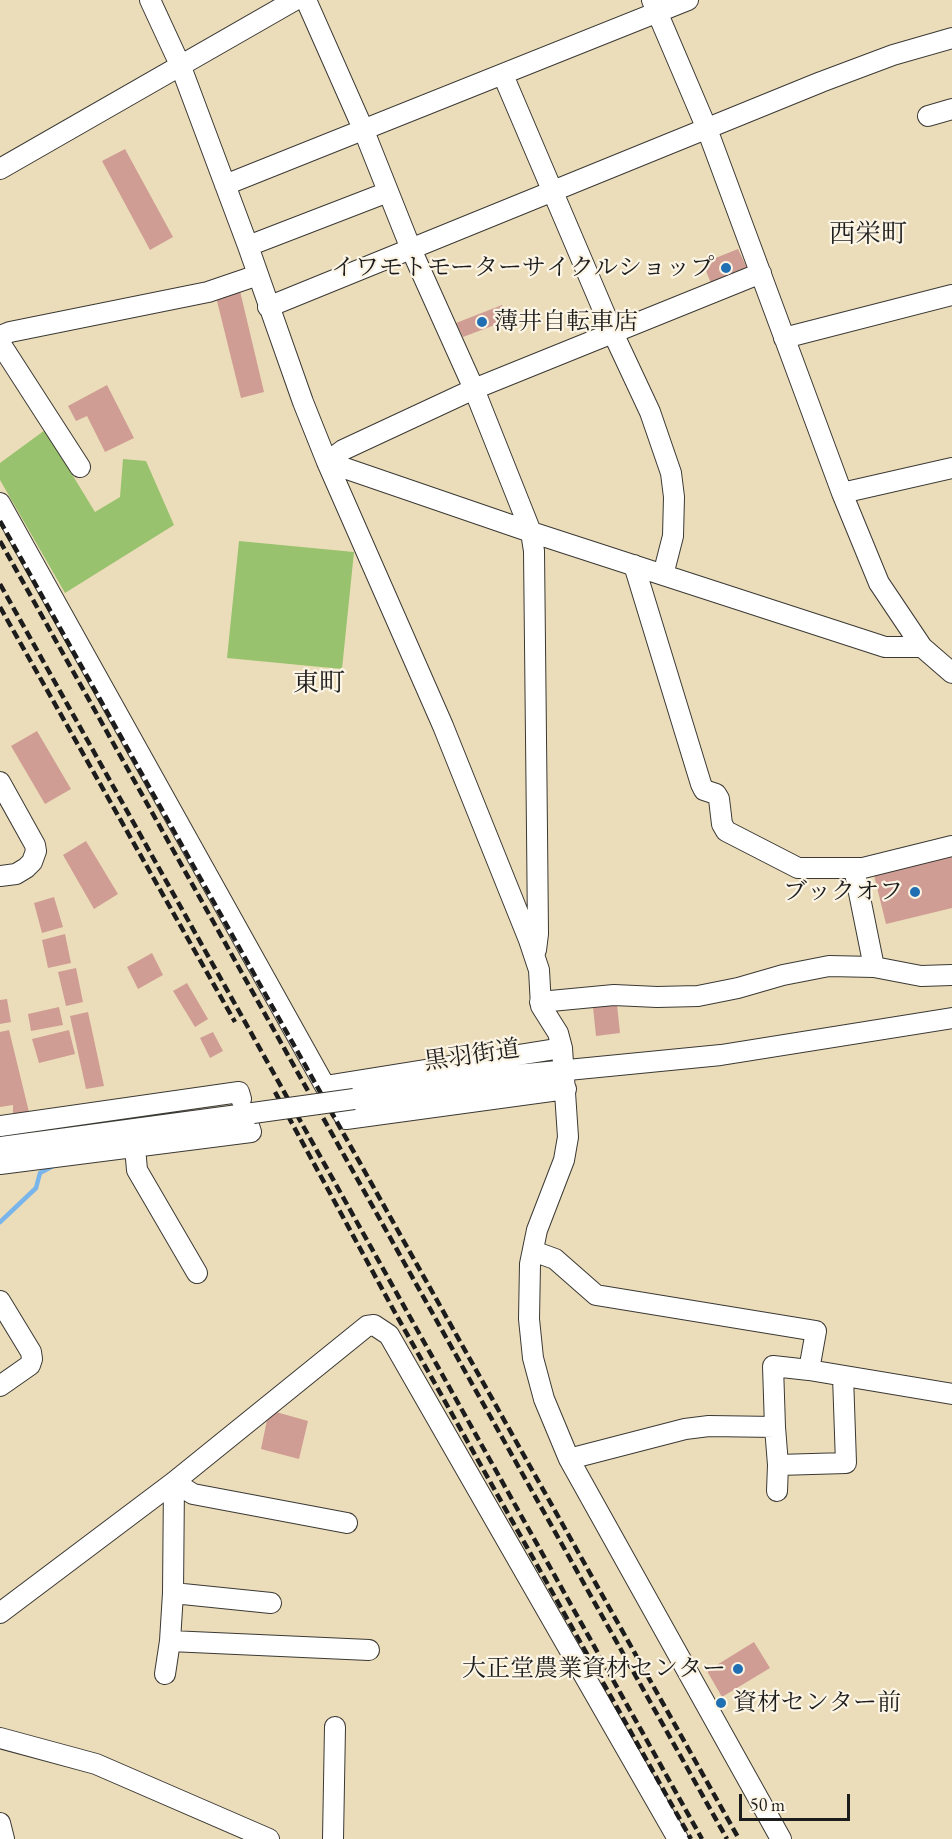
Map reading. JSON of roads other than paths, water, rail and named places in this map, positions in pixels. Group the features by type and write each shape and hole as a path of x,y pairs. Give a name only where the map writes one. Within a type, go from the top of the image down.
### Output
{"street":[{"path":"150,0 181,67 327,462 443,726 535,956 539,970 540,1002 558,1033 565,1070 568,1137 564,1160 537,1230 530,1264 533,1358 544,1399 569,1459 781,1839"},
{"path":"0,169 295,0"},
{"path":"306,0 364,131 411,249 474,389 531,532 534,551 538,934 535,956"},
{"path":"225,185 502,75 655,6 688,0"},
{"path":"655,6 707,129 842,493 879,583 922,647 952,673"},
{"path":"268,307 821,82 892,55 952,38"},
{"path":"502,75 554,191 613,333 650,412 670,473 674,497 673,536 663,575"},
{"path":"928,116 952,109"},
{"path":"248,246 388,192"},
{"path":"327,462 343,450 474,389 761,273"},
{"path":"0,336 10,332 208,292 258,275"},
{"path":"784,338 952,295"},
{"path":"0,343 80,467"},
{"path":"327,462 531,532 885,647 922,647"},
{"path":"842,493 952,468"},
{"path":"0,503 325,1086 346,1119 566,1089"},
{"path":"634,565 701,784 704,790 716,794 719,799 722,824 726,831 798,868 863,868 952,846"},
{"path":"0,782 35,845 36,851 32,862 16,874 0,876"},
{"path":"854,868 874,967"},
{"path":"540,1002 614,995 698,996 829,966 874,967 921,976 952,975"},
{"name":"黒羽街道","path":"0,1147 565,1070 721,1054 952,1018"},
{"path":"325,1086 562,1048"},
{"path":"0,1126 239,1092 247,1112 251,1132 0,1164"},
{"path":"135,1147 137,1170 197,1273"},
{"path":"533,1251 555,1259 596,1295 816,1331 809,1370"},
{"path":"0,1301 31,1352 32,1359 30,1365 0,1386"},
{"path":"0,1613 174,1482 367,1326 374,1325 389,1335 678,1839"},
{"path":"777,1491 778,1465 773,1366 952,1394"},
{"path":"778,1465 846,1463 843,1376"},
{"path":"569,1459 685,1429 709,1426 775,1427"},
{"path":"174,1482 193,1494 347,1523"},
{"path":"165,1674 170,1641 174,1482"},
{"path":"172,1593 271,1603"},
{"path":"170,1641 369,1650"},
{"path":"333,1839 335,1727"},
{"path":"0,1738 96,1764 270,1839"},
{"path":"0,1823 4,1839"}],"waterway":[{"path":"0,1222 36,1188 40,1173 53,1166"}],"railway":[{"path":"0,521 739,1839"},
{"path":"0,541 727,1839"},
{"path":"0,584 702,1839"},
{"path":"0,607 235,1022"},
{"path":"275,1092 393,1309 691,1839"}],"place":[{"name":"イワモトモーターサイクルショップ","path":"726,268"},
{"name":"薄井自転車店","path":"482,322"},
{"name":"ブックオフ","path":"915,892"},
{"name":"大正堂農業資材センター","path":"738,1669"},
{"name":"資材センター前","path":"721,1703"}],"district":[{"name":"西栄町","path":"868,235"},
{"name":"東町","path":"319,684"}]}
